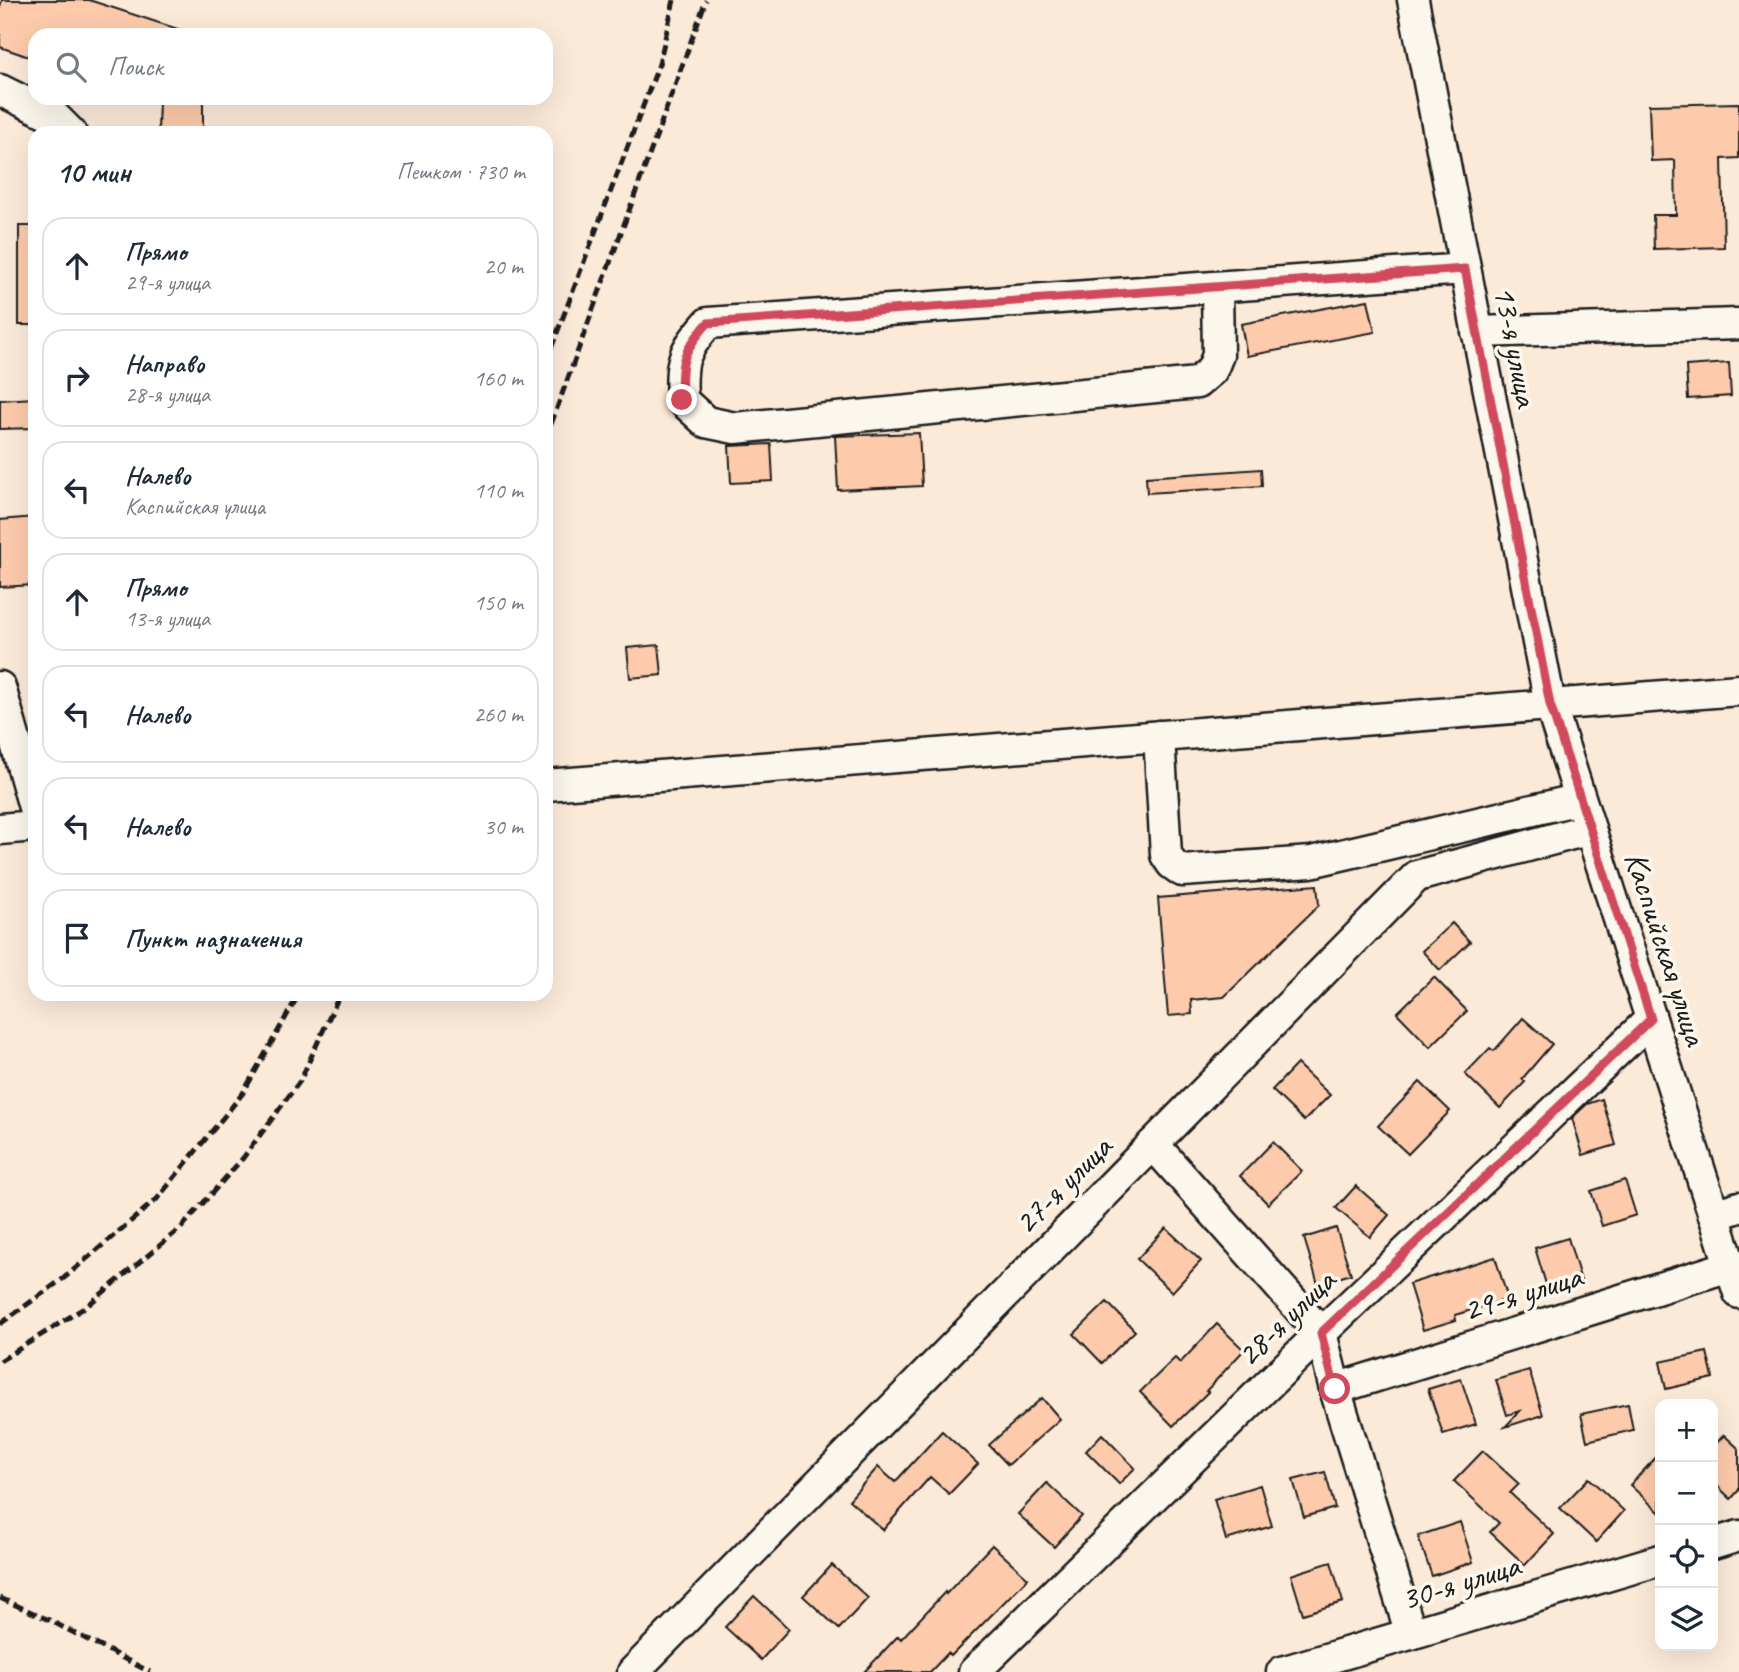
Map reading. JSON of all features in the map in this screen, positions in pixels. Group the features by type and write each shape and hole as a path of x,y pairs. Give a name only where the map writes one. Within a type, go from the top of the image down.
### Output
{"street":[{"name":"13-я улица","path":"1413,0 1550,704"},
{"path":"0,90 28,104"},
{"path":"31,105 55,117 64,126"},
{"path":"1217,286 1218,355 1212,370 1197,383 735,428 706,422 682,400 680,367 692,341 708,323 1217,286 1465,269"},
{"path":"1477,332 1739,324"},
{"path":"0,687 28,766"},
{"path":"553,784 1739,690"},
{"name":"Каспийская улица","path":"1550,704 1651,1019 1726,1211 1735,1280"},
{"path":"1160,736 1166,855 1172,864 1182,871 1311,862 1580,799"},
{"path":"0,829 28,827"},
{"name":"27-я улица","path":"633,1672 1417,876 1590,829"},
{"name":"28-я улица","path":"974,1672 1321,1333 1651,1019"},
{"path":"1153,1144 1321,1333 1335,1389 1411,1634"},
{"name":"29-я улица","path":"1335,1389 1735,1280"},
{"path":"1718,1542 1739,1536"},
{"name":"30-я улица","path":"1282,1672 1655,1561"}],"building":[{"path":"2,0 89,0 175,28 28,28 28,57 0,47"},
{"path":"1739,103 1739,158 1722,159 1724,247 1654,249 1653,215 1676,215 1675,160 1651,161 1649,105"},
{"path":"159,105 203,105 203,126 158,126"},
{"path":"19,226 28,226 28,325 19,325"},
{"path":"1368,300 1375,332 1247,356 1241,324"},
{"path":"1729,363 1731,396 1688,399 1686,366"},
{"path":"28,398 28,428 0,429 0,400"},
{"path":"919,433 922,486 838,490 835,436"},
{"path":"771,444 773,481 731,483 729,446"},
{"path":"1261,469 1262,486 1147,493 1146,477"},
{"path":"28,518 28,585 0,587 0,520"},
{"path":"659,645 662,675 630,678 627,648"},
{"path":"1317,885 1319,905 1224,997 1191,1000 1192,1014 1168,1016 1158,898"},
{"path":"1452,923 1470,942 1440,970 1422,951"},
{"path":"1434,977 1467,1011 1430,1047 1397,1013"},
{"path":"1523,1018 1552,1044 1522,1079 1525,1082 1500,1108 1465,1074 1490,1048 1494,1051"},
{"path":"1297,1064 1330,1095 1304,1121 1272,1090"},
{"path":"1420,1082 1450,1111 1408,1154 1378,1126"},
{"path":"1602,1099 1616,1145 1583,1155 1572,1118 1587,1104"},
{"path":"1273,1142 1302,1171 1268,1204 1240,1176"},
{"path":"1625,1180 1636,1215 1602,1226 1591,1191"},
{"path":"1356,1186 1389,1215 1370,1237 1336,1208"},
{"path":"1166,1228 1201,1261 1172,1292 1137,1259"},
{"path":"1336,1228 1351,1274 1318,1284 1304,1238"},
{"path":"1568,1238 1582,1284 1549,1294 1535,1248"},
{"path":"1495,1257 1508,1299 1455,1315 1456,1320 1423,1330 1409,1284"},
{"path":"1107,1302 1135,1331 1102,1363 1074,1334"},
{"path":"1217,1324 1244,1350 1206,1391 1208,1392 1173,1426 1140,1392 1175,1358 1180,1363"},
{"path":"1707,1352 1713,1378 1666,1389 1660,1362"},
{"path":"1529,1370 1543,1415 1505,1427 1520,1411 1507,1415 1496,1380"},
{"path":"1461,1379 1476,1424 1443,1434 1428,1389"},
{"path":"1042,1398 1060,1419 1008,1465 989,1445"},
{"path":"1628,1404 1633,1430 1587,1441 1581,1414"},
{"path":"942,1431 978,1464 949,1494 930,1477 883,1530 849,1500 878,1467 895,1482"},
{"path":"1102,1434 1135,1468 1119,1484 1086,1451"},
{"path":"1724,1435 1739,1449 1739,1490 1731,1499 1718,1487 1718,1442"},
{"path":"1483,1451 1519,1484 1510,1493 1554,1534 1525,1565 1490,1532 1499,1523 1454,1481"},
{"path":"1655,1458 1655,1508 1630,1485"},
{"path":"1325,1472 1335,1508 1304,1517 1293,1480"},
{"path":"1589,1478 1624,1511 1596,1542 1560,1508"},
{"path":"1047,1483 1082,1516 1054,1547 1018,1514"},
{"path":"1260,1485 1272,1526 1226,1540 1214,1499"},
{"path":"1460,1522 1473,1562 1432,1576 1418,1536"},
{"path":"992,1545 1028,1578 951,1656 948,1653 930,1672 864,1672 898,1636 901,1639"},
{"path":"1331,1562 1343,1602 1303,1614 1291,1575"},
{"path":"832,1565 868,1598 839,1629 803,1596"},
{"path":"754,1596 789,1629 761,1660 725,1627"}],"railway":[{"path":"553,344 659,64 674,0"},
{"path":"553,419 706,0"},
{"path":"0,1324 64,1278 157,1199 243,1093 295,1001"},
{"path":"0,1361 87,1306 182,1227 243,1158 300,1081 337,1001"},
{"path":"0,1598 150,1672"}],"route":[{"path":"682,400 680,367 692,341 708,323 1465,269 1550,704 1651,1019 1321,1333 1335,1389"}]}
